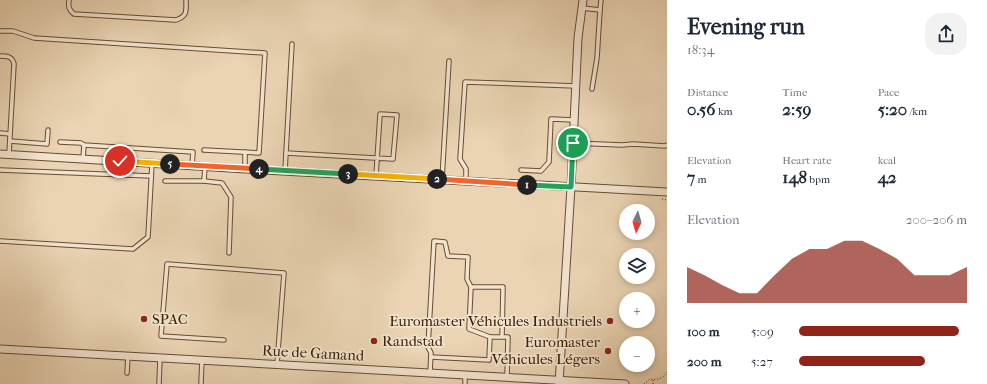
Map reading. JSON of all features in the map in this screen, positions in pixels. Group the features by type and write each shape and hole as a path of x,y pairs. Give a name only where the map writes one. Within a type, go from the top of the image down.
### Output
{"street":[{"path":"559,382 579,30 583,0"},
{"path":"0,154 667,192"},
{"name":"Rue de Gamand","path":"0,349 507,377 559,382 625,384"}],"lane":[{"path":"69,0 68,6 70,11 74,14 176,20 182,18 186,14 186,0"},
{"path":"592,89 597,58 601,0"},
{"path":"582,8 600,10"},
{"path":"0,31 13,31 34,38 265,53 259,153 204,150"},
{"path":"284,171 292,44"},
{"path":"0,56 9,56 13,60 14,64 10,154"},
{"path":"442,179 449,61"},
{"path":"466,181 466,169 460,159 465,82 576,86"},
{"path":"286,153 377,158 393,159 396,115 380,114 377,158 376,176"},
{"path":"521,170 541,171 549,162 551,119 574,120"},
{"path":"10,141 47,144 48,130"},
{"path":"0,133 10,134"},
{"path":"60,142 193,152 192,165"},
{"path":"573,143 667,145"},
{"path":"84,145 84,159"},
{"path":"245,152 245,169"},
{"path":"119,175 120,161"},
{"path":"0,242 133,249 148,237 152,163"},
{"path":"204,166 204,182"},
{"path":"0,170 151,176"},
{"path":"164,180 222,183 231,197 229,253"},
{"path":"430,373 431,354 428,347 434,241 445,242 448,256 468,258 467,279 471,287 470,329 490,337 508,337 507,377"},
{"path":"224,340 162,336 167,264 284,273 277,364"},
{"path":"471,287 503,287 502,337"},
{"path":"431,357 489,360 490,337"},
{"path":"127,373 128,356"},
{"path":"159,384 160,358"},
{"path":"201,384 202,360"},
{"path":"465,375 465,384"}],"path":[{"path":"662,199 667,200"},
{"path":"644,384 650,379 658,380 667,372"}],"place":[{"name":"SPAC","path":"144,319"},
{"name":"Euromaster Véhicules Industriels","path":"610,321"},
{"name":"Randstad","path":"374,341"},
{"name":"Euromaster Véhicules Légers","path":"608,351"}],"route":[{"path":"120,161 571,187 573,143"}]}
